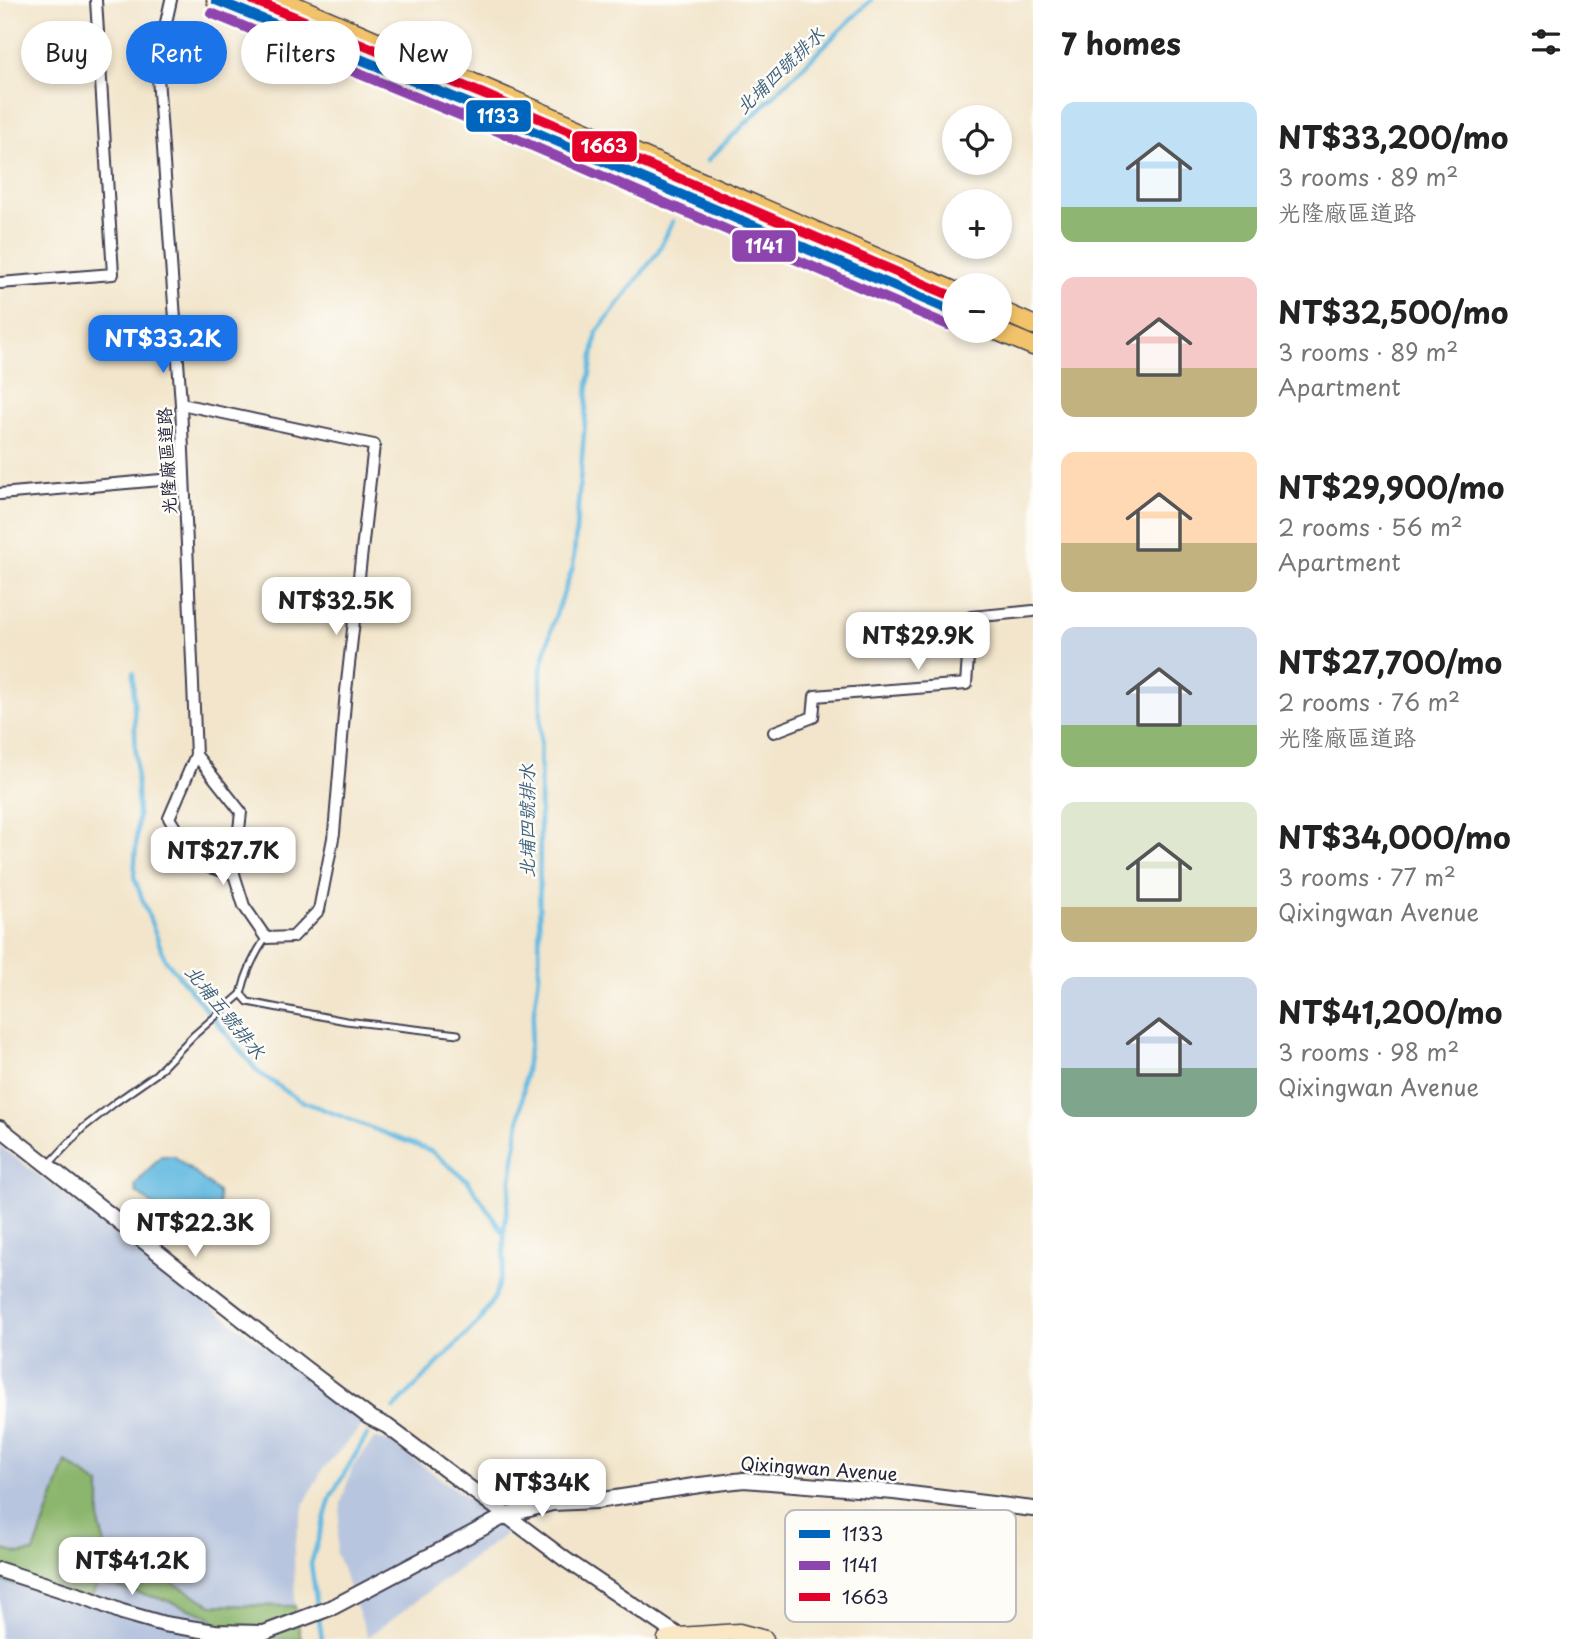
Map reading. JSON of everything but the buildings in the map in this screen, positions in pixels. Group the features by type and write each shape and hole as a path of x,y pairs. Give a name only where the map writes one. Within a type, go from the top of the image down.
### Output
{"main road":[{"path":"216,0 477,107 942,307"},
{"path":"282,0 942,286"},
{"path":"1012,316 1033,325"},
{"path":"1012,337 1033,346"},
{"path":"672,1637 740,1632 765,1639"}],"street":[{"path":"0,284 113,274 96,0"},
{"name":"光隆廠區道路","path":"171,0 157,63 181,404 197,755 169,818 198,864 234,874"},
{"path":"181,404 374,445 346,691 334,833 319,910 293,937 266,938 244,906 234,874 241,812 197,755"},
{"path":"0,494 184,478"},
{"path":"774,733 813,717 815,696 965,684 971,617 1033,611"},
{"path":"0,1128 369,1418 387,1426 672,1637"},
{"name":"Qixingwan Avenue","path":"0,1570 164,1624 215,1632 264,1633 333,1608 507,1515 552,1503 596,1501 744,1480 894,1492 1033,1509"}],"lane":[{"path":"48,1165 83,1128 156,1074 193,1035 241,994 255,953 266,938"},
{"path":"241,994 248,1002 276,1009 346,1021 457,1034"}],"shaded area":[{"path":"0,1146 286,1363 367,1420 323,1469 304,1504 294,1547 295,1606 212,1605 155,1573 107,1551 100,1527 100,1485 67,1462 34,1552 18,1554 0,1549"},
{"path":"375,1438 392,1443 507,1527 503,1536 368,1637 336,1553 341,1503 352,1468"},
{"path":"0,1581 91,1598 97,1583 166,1600 211,1618 232,1639 0,1639"}],"green space":[{"path":"66,1462 100,1485 100,1527 107,1551 155,1573 212,1605 295,1606 301,1639 232,1639 213,1634 211,1617 166,1600 98,1583 91,1598 0,1581 0,1549 18,1554 34,1552"}],"water":[{"path":"161,1156 174,1156 218,1192 220,1214 203,1233 187,1233 136,1192 135,1185"}],"waterway":[{"name":"北埔四號排水","path":"707,161 871,0"},
{"name":"北埔四號排水","path":"394,1408 481,1319 495,1296 504,1265 504,1232 539,975 541,669 553,623 573,567 588,385 597,332 658,252 673,221"},
{"name":"北埔五號排水","path":"133,673 138,817 134,877 165,959 258,1072 299,1100 431,1151 468,1181 503,1232"},
{"name":"北埔四號排水","path":"322,1639 311,1564 331,1496 367,1435"}],"transit line":[{"name":"1133","path":"216,0 477,107 942,307"},
{"name":"1663","path":"253,0 483,94 942,292"},
{"name":"1141","path":"211,13 472,120 942,322"}]}
